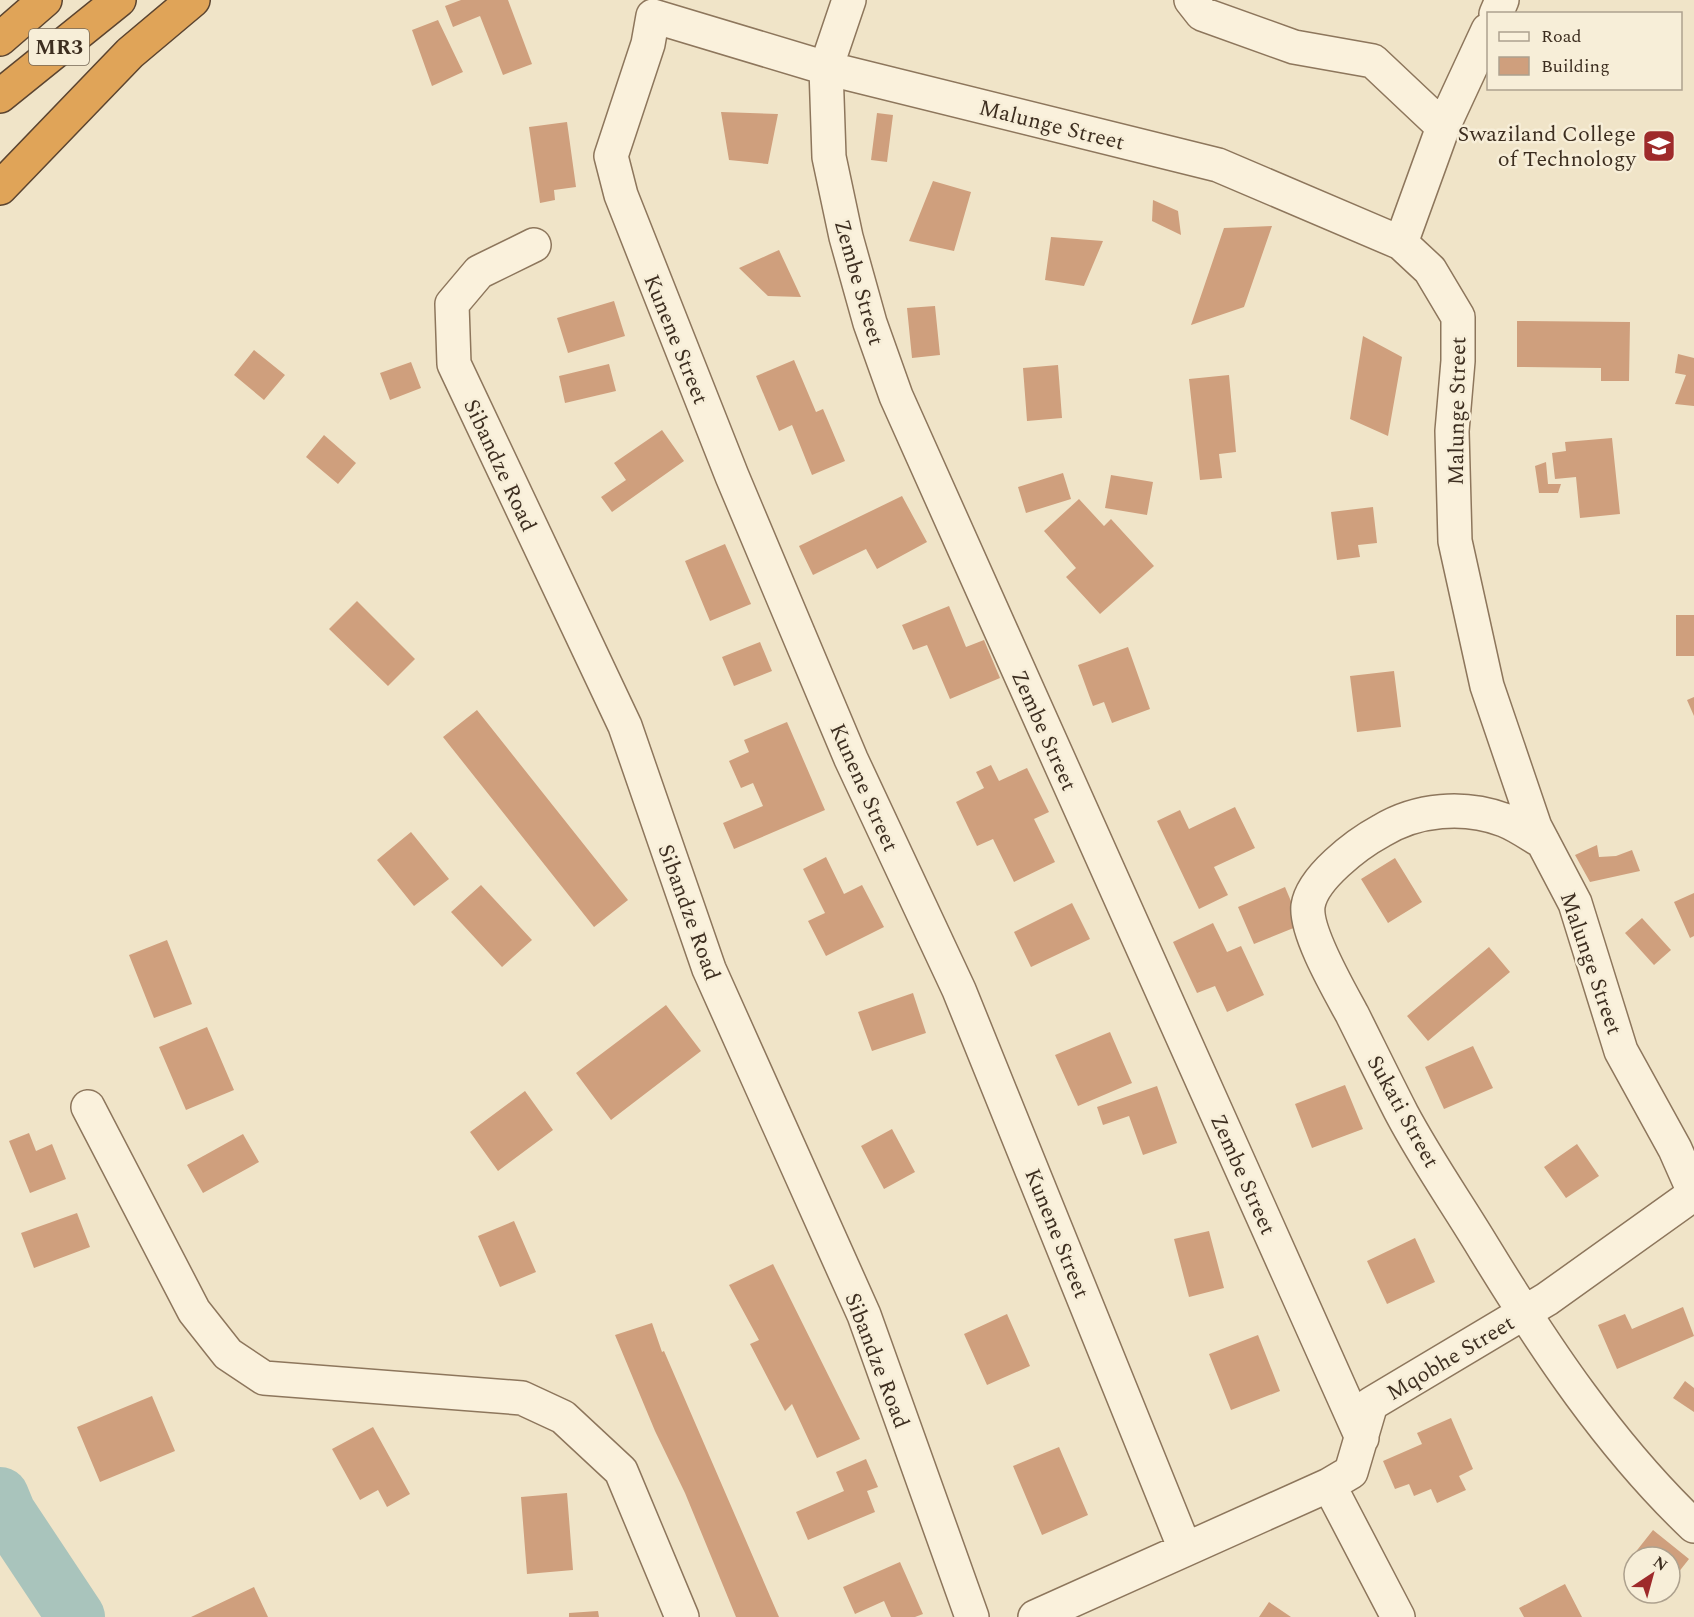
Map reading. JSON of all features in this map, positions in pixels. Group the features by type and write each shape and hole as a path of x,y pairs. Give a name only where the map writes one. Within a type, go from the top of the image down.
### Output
{"highway":[{"name":"MR3","path":"0,39 45,0"},
{"name":"MR3","path":"0,96 119,0"},
{"path":"0,188 130,53 193,0"}],"street":[{"name":"Zembe Street","path":"849,0 826,68 829,157 846,237 870,323 896,396 1362,1438"},
{"path":"1191,0 1202,14 1294,48 1373,61 1443,127"},
{"name":"Malunge Street","path":"653,16 826,68 1218,165 1401,243 1430,270 1458,317 1458,361 1452,431 1455,541 1486,686 1535,826 1575,903 1621,1051 1675,1149 1694,1193"},
{"name":"Kunene Street","path":"653,16 648,44 611,156 621,195 732,476 846,748 959,990 1185,1550"},
{"path":"1401,243 1443,127 1487,32"},
{"name":"Sibandze Road","path":"534,245 479,272 452,304 454,364 625,726 710,969 864,1315 972,1617"},
{"name":"Sukati Street","path":"1543,842 1505,820 1468,810 1429,813 1395,822 1364,841 1325,876 1313,890 1308,906 1309,921 1327,964 1403,1116 1523,1313 1576,1391 1670,1503 1694,1526"},
{"path":"88,1107 194,1311 228,1354 264,1378 522,1398 563,1417 621,1471 682,1617"},
{"name":"Mqobhe Street","path":"1035,1617 1329,1485 1351,1472 1371,1404 1523,1313 1694,1193"},
{"path":"1329,1485 1398,1617"}],"building":[{"path":"461,0 508,0 532,64 503,75 480,16 453,27 445,6"},
{"path":"438,20 463,72 432,86 412,30"},
{"path":"721,112 778,114 768,164 729,160"},
{"path":"877,113 893,115 887,162 871,160"},
{"path":"567,122 576,187 554,190 555,200 540,203 529,127"},
{"path":"933,181 971,192 954,251 909,241"},
{"path":"1153,200 1178,211 1181,235 1152,221"},
{"path":"1272,226 1244,307 1191,325 1224,228"},
{"path":"1051,237 1103,241 1084,286 1045,280"},
{"path":"779,250 801,297 768,296 739,268"},
{"path":"614,301 625,336 568,353 557,318"},
{"path":"935,306 940,355 912,358 907,308"},
{"path":"1517,321 1630,322 1629,381 1601,381 1601,368 1517,367"},
{"path":"1363,336 1402,357 1388,436 1350,419"},
{"path":"254,350 285,375 264,400 234,375"},
{"path":"1678,354 1694,358 1694,406 1675,404 1686,375 1675,373"},
{"path":"794,360 816,412 823,409 845,461 812,475 792,425 779,431 756,376"},
{"path":"411,362 421,388 390,400 380,373"},
{"path":"609,364 616,391 565,403 559,376"},
{"path":"1058,365 1062,418 1027,421 1023,368"},
{"path":"1229,375 1236,452 1219,454 1222,478 1200,480 1189,379"},
{"path":"662,430 684,461 612,512 601,497 626,480 614,463"},
{"path":"324,435 356,463 338,484 306,457"},
{"path":"1612,438 1620,514 1580,518 1576,477 1555,479 1552,453 1566,451 1565,442"},
{"path":"1546,462 1548,484 1561,484 1558,493 1539,493 1535,466"},
{"path":"1063,473 1071,499 1026,513 1018,487"},
{"path":"1111,475 1153,482 1147,515 1105,508"},
{"path":"902,496 927,542 877,569 866,549 813,575 799,546"},
{"path":"1079,499 1104,526 1111,519 1154,566 1100,614 1066,577 1076,568 1044,531"},
{"path":"1373,507 1377,543 1358,545 1360,557 1337,560 1331,512"},
{"path":"725,544 751,604 710,621 685,561"},
{"path":"357,601 415,659 388,686 329,629"},
{"path":"949,606 966,647 984,640 1000,678 950,699 927,645 913,650 902,625"},
{"path":"1676,615 1694,615 1694,656 1676,656"},
{"path":"760,642 772,671 734,686 722,657"},
{"path":"1128,647 1150,709 1112,723 1104,702 1093,706 1078,665"},
{"path":"1394,671 1401,727 1357,732 1350,676"},
{"path":"1694,697 1694,716 1687,700"},
{"path":"477,710 628,900 594,927 443,737"},
{"path":"787,722 825,810 734,849 723,823 763,806 753,783 741,788 729,761 749,752 744,740"},
{"path":"991,765 999,781 1027,768 1049,812 1034,819 1055,862 1014,882 993,839 977,846 956,802 984,788 976,772"},
{"path":"1235,807 1255,848 1214,867 1228,895 1199,909 1157,821 1180,810 1189,829"},
{"path":"411,832 449,879 414,906 377,860"},
{"path":"1597,845 1599,857 1616,856 1632,850 1640,871 1590,882 1575,855"},
{"path":"826,857 844,894 862,885 884,927 826,956 808,921 825,913 803,869"},
{"path":"1395,858 1422,902 1388,923 1361,879"},
{"path":"481,885 532,940 502,967 451,912"},
{"path":"1285,887 1301,925 1254,944 1238,907"},
{"path":"1694,893 1694,936 1690,938 1674,902"},
{"path":"1072,903 1090,939 1031,967 1014,932"},
{"path":"1642,918 1671,950 1654,965 1625,933"},
{"path":"1213,923 1227,952 1241,946 1264,995 1227,1012 1215,986 1197,993 1173,942"},
{"path":"167,940 192,1004 154,1018 129,955"},
{"path":"1489,947 1510,972 1428,1041 1407,1016"},
{"path":"913,993 926,1033 872,1051 858,1012"},
{"path":"666,1005 701,1051 611,1120 576,1073"},
{"path":"207,1027 234,1090 186,1110 159,1047"},
{"path":"1110,1032 1132,1083 1078,1106 1055,1055"},
{"path":"1473,1046 1493,1088 1444,1109 1425,1067"},
{"path":"1345,1085 1363,1129 1312,1148 1295,1104"},
{"path":"1157,1086 1177,1143 1143,1155 1129,1116 1103,1125 1097,1107"},
{"path":"525,1091 553,1130 498,1171 470,1132"},
{"path":"892,1129 915,1172 884,1189 861,1146"},
{"path":"29,1133 36,1151 52,1144 66,1179 30,1193 9,1141"},
{"path":"243,1134 259,1162 203,1193 187,1165"},
{"path":"1577,1144 1599,1176 1566,1198 1544,1167"},
{"path":"77,1213 90,1247 34,1268 21,1233"},
{"path":"514,1221 536,1272 500,1287 478,1236"},
{"path":"1209,1231 1224,1288 1189,1297 1174,1239"},
{"path":"1415,1238 1435,1282 1387,1304 1367,1261"},
{"path":"773,1264 860,1439 817,1458 792,1404 785,1411 750,1344 759,1340 729,1285"},
{"path":"1683,1307 1694,1336 1617,1369 1598,1325 1625,1314 1632,1329"},
{"path":"1007,1314 1030,1366 987,1385 964,1334"},
{"path":"652,1323 662,1352 664,1351 779,1617 736,1617 685,1493 655,1431 615,1335"},
{"path":"1258,1335 1280,1391 1231,1410 1209,1354"},
{"path":"1685,1381 1694,1388 1694,1412 1673,1398"},
{"path":"152,1396 175,1451 100,1482 77,1427"},
{"path":"1451,1418 1473,1469 1459,1476 1466,1490 1437,1503 1431,1489 1414,1496 1409,1484 1395,1489 1383,1461 1422,1444 1417,1433"},
{"path":"373,1427 410,1494 387,1507 378,1490 360,1500 332,1449"},
{"path":"1059,1447 1088,1515 1042,1535 1013,1466"},
{"path":"866,1459 878,1487 867,1491 875,1512 808,1540 796,1512 844,1491 836,1472"},
{"path":"567,1493 573,1570 527,1574 521,1497"},
{"path":"1653,1530 1672,1545 1641,1545"},
{"path":"1682,1553 1689,1559 1682,1568"},
{"path":"900,1562 923,1614 915,1617 891,1617 884,1601 855,1614 843,1587"},
{"path":"1565,1584 1582,1617 1524,1617 1519,1608"},
{"path":"254,1587 268,1617 191,1617"},
{"path":"1269,1602 1291,1617 1259,1617"},
{"path":"598,1611 599,1617 569,1617 569,1613"}],"waterway":[{"path":"0,1496 7,1513 76,1617"}],"place":[{"name":"Swaziland College of Technology","path":"1659,146"}]}
